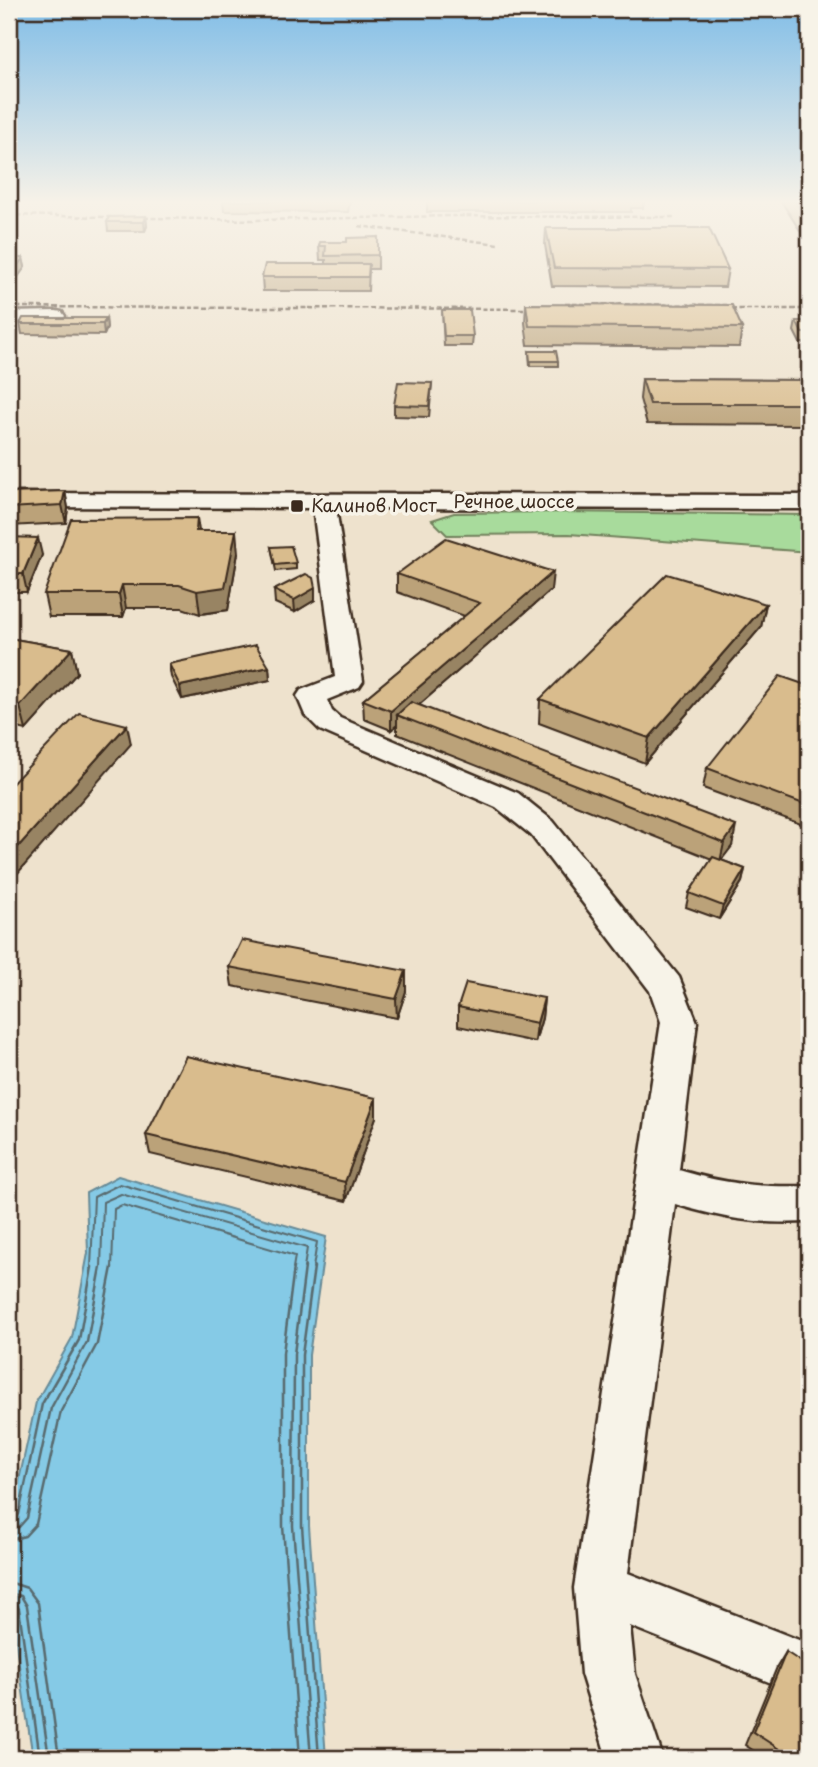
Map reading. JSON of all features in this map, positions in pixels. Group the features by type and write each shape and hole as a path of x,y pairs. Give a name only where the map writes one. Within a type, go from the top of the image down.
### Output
{"street":[{"path":"9,317 56,316"},
{"name":"Речное шоссе","path":"9,500 809,502"},
{"path":"324,501 349,681 311,696 319,715 330,724 507,800 542,828 666,986 678,1021 600,1588 608,1674 635,1758"},
{"path":"657,1181 716,1199 764,1206 809,1204"},
{"path":"600,1588 809,1671"}],"green space":[{"path":"454,513 809,515 809,552 569,534 447,535 432,520"}],"water":[{"path":"118,1176 326,1237 309,1355 309,1526 326,1758 33,1758 12,1619 11,1517 36,1402 72,1338 88,1253 86,1193"}],"building":[{"path":"526,304 732,305 742,328 529,326"},
{"path":"442,310 470,310 473,336 444,336"},
{"path":"23,318 106,318 103,324 20,324"},
{"path":"796,321 809,321 809,333 802,333"},
{"path":"529,351 556,351 558,361 530,361"},
{"path":"642,379 809,380 809,404 650,404"},
{"path":"398,382 432,383 429,406 394,405"},
{"path":"65,491 62,505 9,508 9,493"},
{"path":"197,518 196,531 236,531 225,587 197,591 179,585 122,585 119,594 44,594 71,519"},
{"path":"9,537 38,538 23,574 9,574"},
{"path":"446,538 553,572 391,711 363,700 480,603 397,574"},
{"path":"291,546 296,563 275,565 271,547"},
{"path":"306,574 313,578 315,588 294,600 274,590"},
{"path":"667,574 766,604 649,738 540,699"},
{"path":"9,638 72,649 20,706 9,703"},
{"path":"256,645 269,667 180,686 169,664"},
{"path":"780,676 809,686 809,806 707,768"},
{"path":"411,702 736,826 724,843 397,715"},
{"path":"79,713 127,725 9,857 9,787"},
{"path":"713,857 745,869 723,906 689,893"},
{"path":"242,940 406,971 396,999 229,967"},
{"path":"466,983 544,998 537,1023 458,1007"},
{"path":"186,1056 376,1098 345,1182 146,1135"},
{"path":"786,1652 809,1667 809,1758 793,1758 753,1732"}],"railway":[{"path":"565,304 726,305"},
{"path":"9,307 544,309"},
{"path":"716,309 809,309"}],"place":[{"name":"Калинов Мост","path":"297,506"}]}
